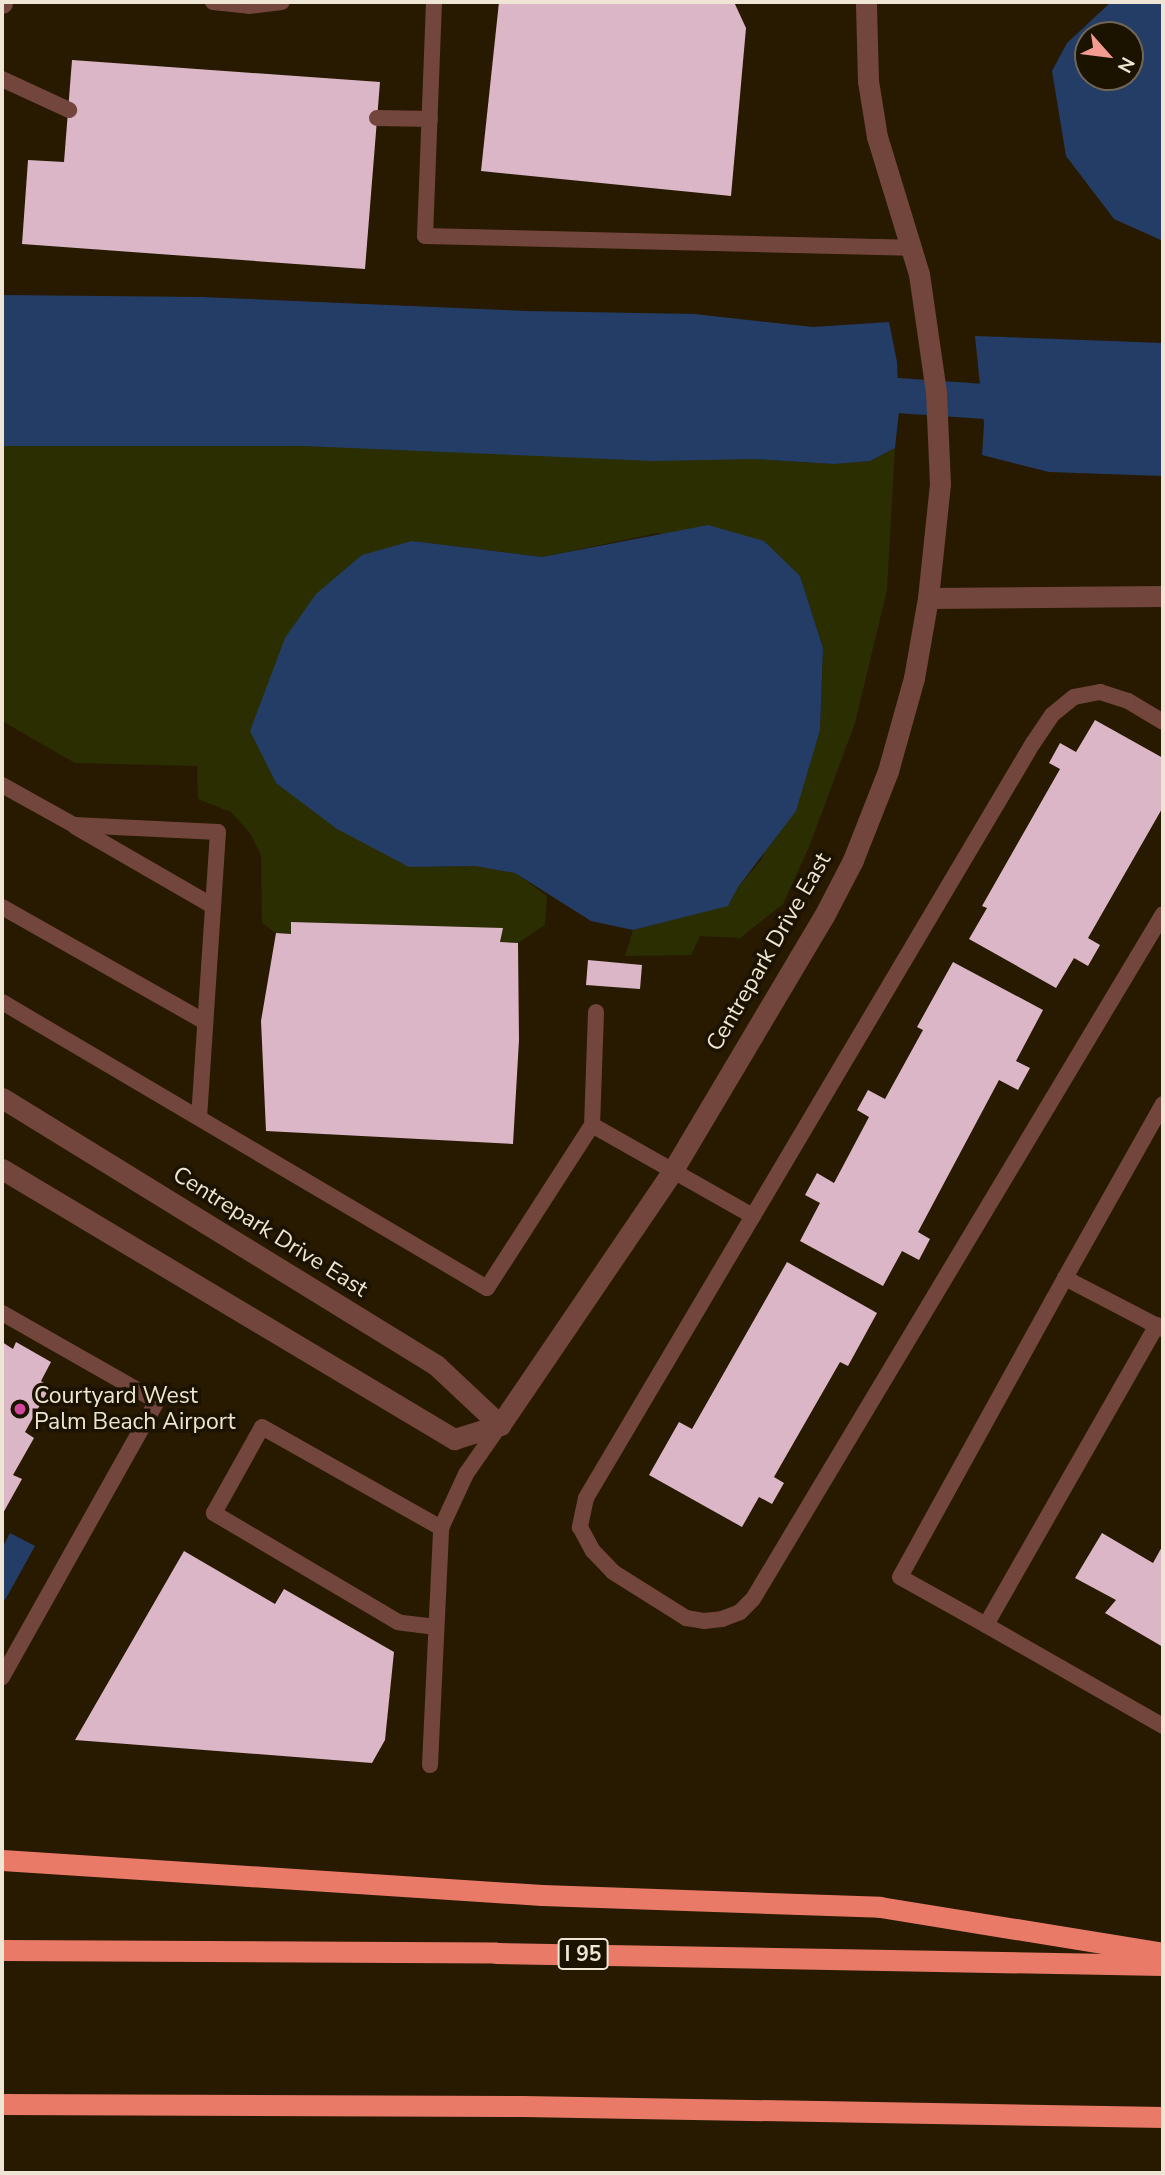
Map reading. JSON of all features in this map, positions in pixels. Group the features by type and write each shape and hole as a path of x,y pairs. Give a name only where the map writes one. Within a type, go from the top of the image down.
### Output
{"highway":[{"path":"2,1860 542,1895 880,1906 1163,1953"},
{"name":"I 95","path":"2,1950 496,1953 1163,1965"},
{"path":"2,2104 495,2106 1163,2117"}],"street":[{"name":"Centrepark Drive East","path":"2,1098 436,1365 500,1425 673,1170 824,916 853,860 888,771 914,678 929,598 940,484 936,392 919,274 877,137 868,81 866,2"},
{"path":"929,598 1163,596"},
{"path":"2,1169 454,1439 500,1425"}],"lane":[{"path":"214,2 249,6 282,2"},
{"path":"434,2 425,236 910,248"},
{"path":"2,79 69,110"},
{"path":"377,118 430,119"},
{"path":"1163,722 1128,701 1100,692 1074,697 1052,715 586,1498 580,1527 593,1551 613,1572 678,1614 704,1621 722,1619 740,1612 753,1599 1163,914"},
{"path":"2,785 213,906"},
{"path":"74,825 218,832 199,1117"},
{"path":"2,907 205,1022"},
{"path":"2,1002 487,1288 592,1125 596,1013"},
{"path":"1163,1104 900,1577 1163,1726"},
{"path":"592,1125 753,1216"},
{"path":"986,1625 1160,1327 1065,1278"},
{"path":"2,1313 156,1401 2,1677"},
{"path":"430,1765 441,1528 466,1474 500,1425"},
{"path":"436,1627 398,1622 215,1513 262,1427 441,1528"}],"green space":[{"path":"2,446 303,446 754,459 834,464 870,461 895,448 887,590 855,723 809,847 783,904 740,938 700,936 691,955 625,956 633,930 728,905 738,887 761,860 820,730 823,648 800,576 658,533 542,557 411,541 409,867 475,866 515,873 547,896 545,925 518,943 500,942 502,928 292,922 291,934 276,933 262,923 261,855 250,833 231,812 198,799 197,766 75,763 2,721"}],"water":[{"path":"1111,2 1163,2 1163,241 1114,219 1066,156 1052,71 1067,43 1074,36 1074,91 1144,91 1144,21 1091,21"},
{"path":"2,295 202,297 527,311 694,314 813,327 889,322 897,362 899,411 895,448 870,461 834,464 754,459 654,461 303,446 2,446"},
{"path":"975,336 1163,343 1163,476 1049,472 982,455 984,424"},
{"path":"708,525 764,541 800,576 823,648 820,730 796,811 738,887 728,906 633,930 591,921 515,873 475,866 409,867 337,829 276,783 250,731 285,638 316,594 362,555 412,541 542,557"},
{"path":"10,1533 35,1546 5,1600 2,1598 2,1548"}],"building":[{"path":"499,2 734,2 746,28 731,196 481,171"},
{"path":"72,60 380,82 365,269 22,244 28,160 64,162"},
{"path":"1095,720 1163,758 1163,807 1088,938 1100,945 1088,966 1074,958 1056,988 969,939 987,908 982,906 1060,769 1049,763 1060,743 1076,752"},
{"path":"291,922 503,928 500,942 518,943 519,1040 513,1144 266,1131 261,1021 276,933 291,934"},
{"path":"588,960 642,965 640,989 586,985"},
{"path":"953,962 1043,1010 1016,1061 1030,1068 1018,1090 999,1080 918,1232 930,1239 919,1260 902,1251 883,1286 800,1241 820,1203 805,1195 817,1173 834,1183 869,1117 857,1110 868,1090 885,1099 923,1030 917,1027"},
{"path":"787,1262 877,1313 848,1366 840,1362 774,1477 784,1483 772,1504 759,1497 742,1527 649,1475 679,1422 692,1429"},
{"name":"Courtyard West Palm Beach Airport","path":"2,1342 13,1349 16,1342 51,1362 41,1381 50,1387 25,1432 34,1438 13,1475 22,1479 2,1515"},
{"path":"1102,1533 1153,1563 1163,1545 1163,1647 1105,1613 1116,1600 1075,1578"},
{"path":"184,1551 275,1604 284,1589 394,1652 385,1740 372,1763 75,1740"}],"waterway":[{"path":"853,392 1027,404"}],"place":[{"name":"Courtyard West Palm Beach Airport","path":"20,1409"}]}
